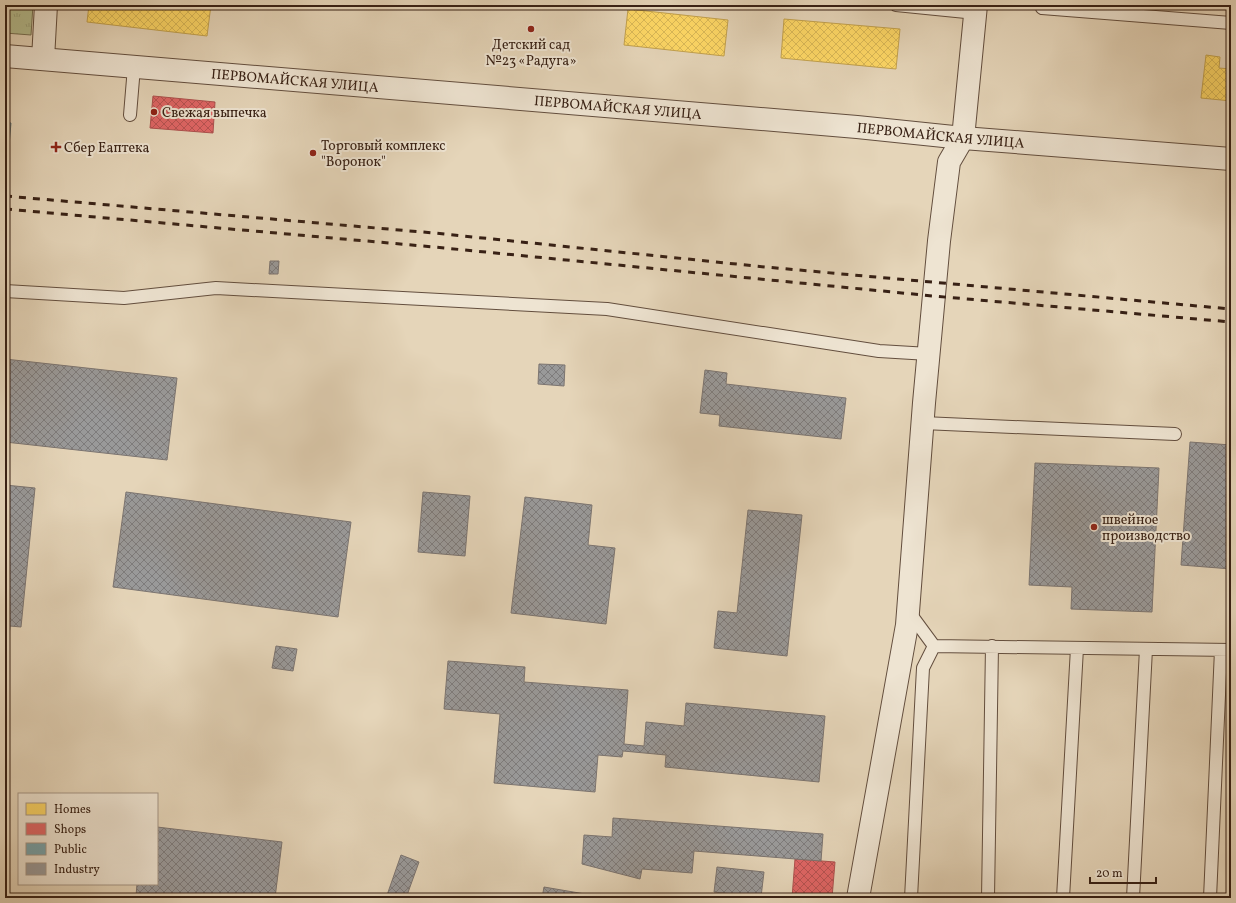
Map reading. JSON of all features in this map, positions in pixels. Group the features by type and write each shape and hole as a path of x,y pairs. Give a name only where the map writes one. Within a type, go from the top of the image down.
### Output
{"street":[{"path":"43,59 46,5"},
{"path":"858,898 907,625 928,354 949,162 963,138 976,9"},
{"name":"ПЕРВОМАЙСКАЯ УЛИЦА","path":"5,56 857,127 963,138 1231,159"}],"lane":[{"path":"896,5 976,9"},
{"path":"1043,5 1042,8 1231,23"},
{"path":"130,115 134,67"},
{"path":"5,291 124,298 216,288 607,309 879,351 928,354"},
{"path":"923,423 1175,434"},
{"path":"908,611 934,646"},
{"path":"934,646 1226,650 1210,898"},
{"path":"911,898 923,668 934,646"},
{"path":"988,898 992,646"},
{"path":"1063,898 1077,648"},
{"path":"1133,898 1146,649"}],"green space":[{"path":"5,5 33,5 31,35 5,33"}],"building: Homes":[{"path":"89,5 211,5 207,36 87,22"},
{"path":"628,9 728,20 724,56 624,45"},
{"path":"784,19 900,29 896,69 781,58"},
{"path":"1206,55 1220,57 1219,68 1231,69 1231,101 1201,98"}],"building: Shops":[{"path":"153,96 215,102 213,133 150,128"},
{"path":"795,859 835,862 832,898 792,898"}],"building: Public":[{"path":"5,122 11,123 7,167 5,167"}],"building: Industry":[{"path":"270,261 279,261 278,274 269,274"},
{"path":"5,359 177,378 167,460 5,442"},
{"path":"539,364 565,365 564,386 538,384"},
{"path":"705,370 727,373 726,384 846,398 841,439 719,426 720,415 700,413"},
{"path":"1190,442 1231,445 1231,569 1181,565"},
{"name":"швейное производство","path":"1035,463 1159,468 1152,612 1071,609 1072,587 1029,585"},
{"path":"5,485 35,488 21,627 10,626 8,647 5,646"},
{"path":"126,492 351,522 338,617 113,587"},
{"path":"423,492 470,496 465,556 418,552"},
{"path":"525,497 592,505 588,545 615,548 606,624 511,613"},
{"path":"748,510 802,515 787,656 714,648 718,611 737,613"},
{"path":"276,646 297,649 293,671 272,668"},
{"path":"448,661 525,667 524,682 628,690 624,744 644,746 646,722 684,726 686,703 825,716 819,782 665,767 666,755 623,751 622,757 598,755 595,792 494,783 500,714 444,709"},
{"path":"613,818 823,834 821,861 694,851 692,873 642,869 640,879 582,864 584,835 612,837"},
{"path":"158,827 282,842 275,898 152,898 136,896 137,885 158,885"},
{"path":"401,855 419,862 406,898 386,898"},
{"path":"717,867 764,872 761,897 714,892"},
{"path":"544,887 585,894 585,898 542,898"}],"railway":[{"path":"5,196 434,233 765,267 1231,309"},
{"path":"5,209 434,247 933,296 1231,322"}],"place":[{"name":"Детский сад №23 «Радуга»","path":"531,29"},
{"name":"Свежая выпечка","path":"154,112"},
{"name":"Сбер Еаптека","path":"56,147"},
{"name":"Торговый комплекс \"Воронок\"","path":"313,153"},
{"name":"швейное производство","path":"1094,527"}]}
